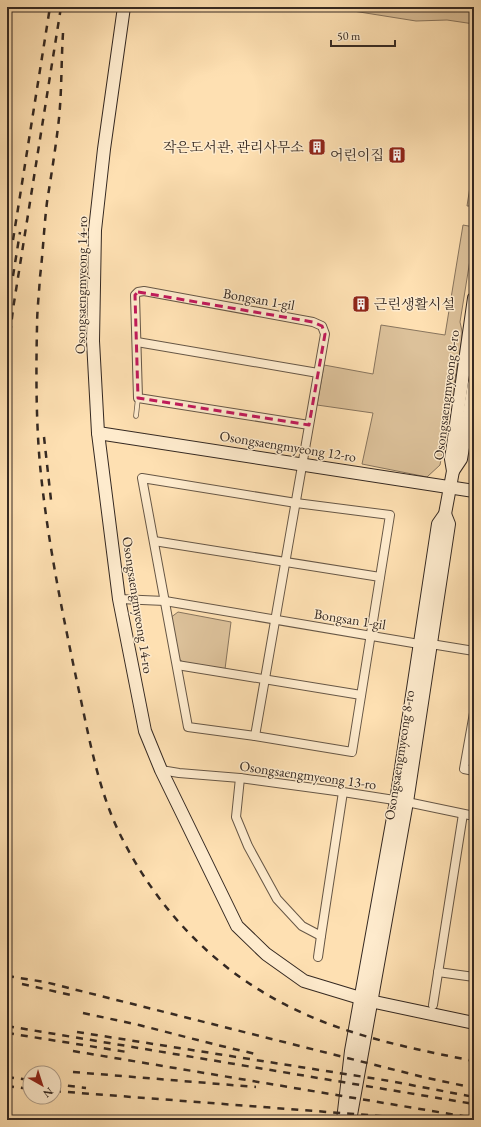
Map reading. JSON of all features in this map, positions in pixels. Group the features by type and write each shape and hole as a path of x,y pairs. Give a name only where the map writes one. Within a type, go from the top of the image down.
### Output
{"street":[{"name":"Osongsaengmyeong 14-ro","path":"124,7 104,149 95,230 93,341 98,433 119,599 145,731 161,770 237,926 266,954 304,981 365,1000 474,1023"},
{"name":"Bongsan 1-gil","path":"137,342 135,295 138,292 313,322 322,326 325,334 255,736"},
{"name":"Osongsaengmyeong 8-ro","path":"365,1000 402,802 425,644 449,524 445,514 453,471 451,459 474,298"},
{"path":"309,425 138,398 137,342 318,373"},
{"name":"Osongsaengmyeong 8-ro","path":"453,471 461,459 474,384"},
{"name":"Osongsaengmyeong 12-ro","path":"98,433 450,486 474,491"},
{"path":"142,478 296,503 390,516 352,752 188,727 142,478"},
{"path":"154,541 380,577"},
{"name":"Bongsan 1-gil","path":"119,599 165,602 371,636 474,651"},
{"path":"177,666 361,695"},
{"path":"474,713 464,769 474,771"},
{"name":"Osongsaengmyeong 13-ro","path":"161,770 240,778 343,792 474,816"},
{"path":"240,778 236,817 248,846 277,899 302,926 321,936"},
{"path":"318,957 343,792"},
{"path":"433,1005 463,814"},
{"path":"438,972 474,977"},
{"path":"343,1120 351,1050 365,1000"},
{"path":"351,1120 365,1000"}],"lane":[{"path":"136,416 138,398"}],"highlighted area":[{"path":"138,292 313,322 322,326 325,334 309,425 138,398 135,295"}],"shaded area":[{"path":"328,7 400,7 420,10 449,8 474,12 474,24 447,20 416,21"},
{"path":"474,161 474,206 467,206"},
{"path":"463,225 474,227 474,235 460,322 462,339 440,465 427,477 362,464 373,413 317,405 324,365 373,374 381,325 445,335"},
{"path":"178,612 231,622 225,669 183,662 179,659 170,618"}],"railway":[{"path":"13,240 50,7"},
{"path":"7,361 13,309 61,7"},
{"path":"63,33 59,115 47,202 38,309 36,379 40,465 51,547 77,682 93,756 103,793 110,811 127,848 139,868 151,887 179,923 211,955 258,989 316,1019 346,1030 408,1047 474,1061"},
{"path":"13,276 20,232"},
{"path":"44,437 51,500"},
{"path":"7,976 45,982 423,1077 474,1088"},
{"path":"22,984 71,995"},
{"path":"83,1013 139,1025 260,1055"},
{"path":"7,1026 474,1104"},
{"path":"77,1032 390,1081 474,1097"},
{"path":"7,1033 127,1052"},
{"path":"73,1051 474,1118"},
{"path":"73,1072 256,1087"},
{"path":"7,1077 22,1079"},
{"path":"62,1085 86,1088"},
{"path":"7,1086 22,1088"},
{"path":"62,1092 432,1120"}],"place":[{"name":"작은도서관, 관리사무소","path":"317,147"},
{"name":"어린이집","path":"397,155"},
{"name":"근린생활시설","path":"361,304"}]}
